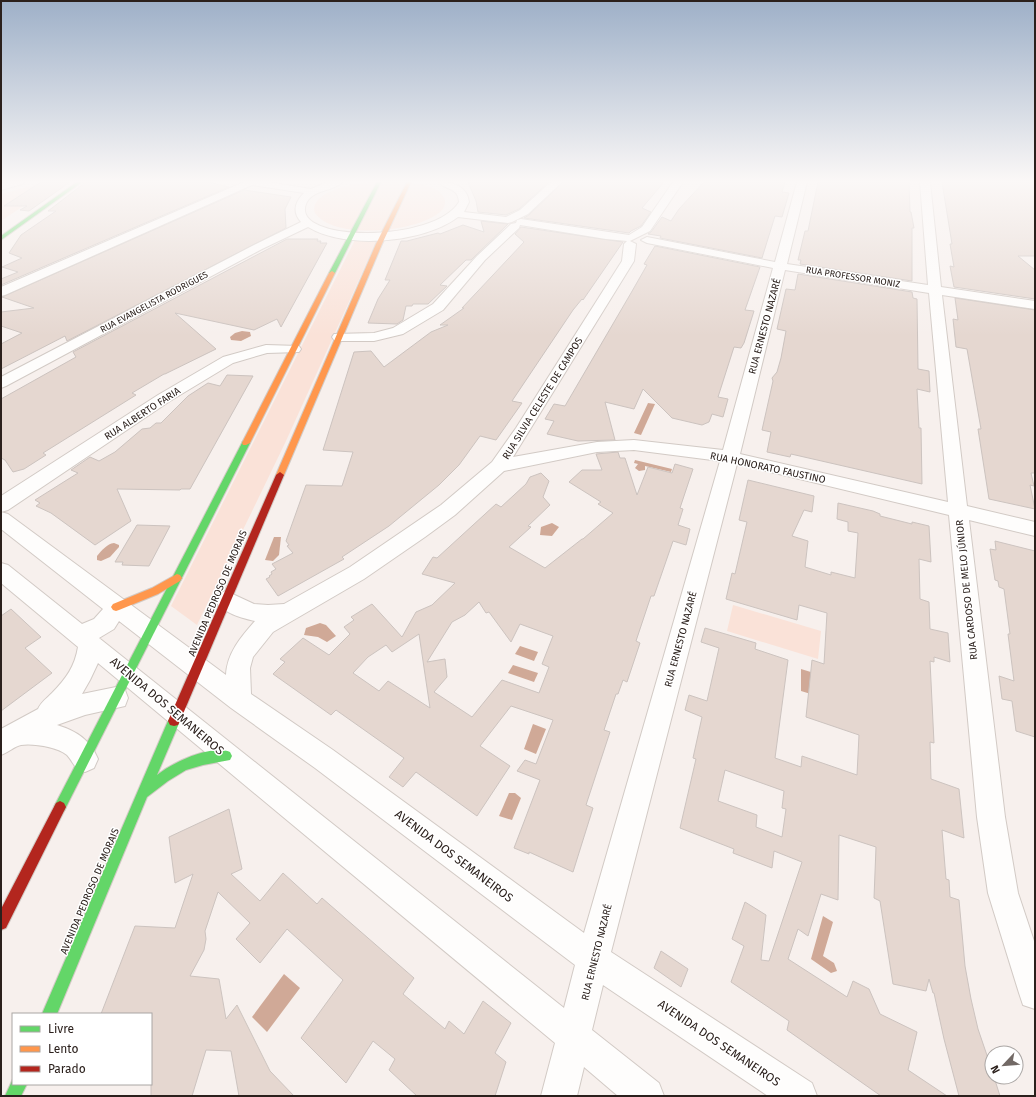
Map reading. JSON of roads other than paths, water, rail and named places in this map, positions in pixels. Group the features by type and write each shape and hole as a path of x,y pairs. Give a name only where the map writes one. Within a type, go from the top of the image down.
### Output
{"main road":[{"path":"1,923 353,233"},
{"name":"AVENIDA PEDROSO DE MORAIS","path":"49,1013 384,233"},
{"path":"116,607 155,591 177,578"},
{"path":"142,798 152,785 177,768 213,755 226,756"},
{"path":"13,1096 18,1085"}],"street":[{"path":"1,292 135,233"},
{"name":"RUA EVANGELISTA RODRIGUES","path":"1,383 288,233"},
{"path":"339,233 352,236 383,236 400,233"},
{"path":"339,337 380,336 398,331 412,324 438,307 504,233"},
{"name":"RUA PROFESSOR MONIZ","path":"588,233 672,246 779,266 1035,305"},
{"name":"RUA SILVIA CELESTE DE CAMPOS","path":"240,700 238,668 242,654 251,641 265,626 357,574 448,510 498,466 536,409 628,261 637,241 642,233"},
{"name":"RUA ERNESTO NAZARÉ","path":"559,1096 575,1038 593,959 730,457 788,233"},
{"name":"RUA CARDOSO DE MELO JÚNIOR","path":"930,233 990,817 1003,893 1035,993"},
{"name":"RUA ALBERTO FARIA","path":"1,504 164,398 228,360 266,349 294,348"},
{"name":"RUA HONORATO FAUSTINO","path":"498,466 598,447 634,445 730,457 1035,529"},
{"name":"AVENIDA DOS SEMANEIROS","path":"1,519 240,700 324,759 593,959 799,1096"},
{"name":"AVENIDA DOS SEMANEIROS","path":"1,571 129,674 226,756 646,1096"},
{"name":"RUA SILVIA CELESTE DE CAMPOS","path":"226,600 246,611 257,614 268,615 290,612"},
{"path":"41,719 71,691 80,678 86,666 85,638 104,625 111,617 116,607"},
{"path":"9,738 41,719 90,702 116,698"},
{"path":"9,738 41,734 65,740 75,746 85,759"}]}
